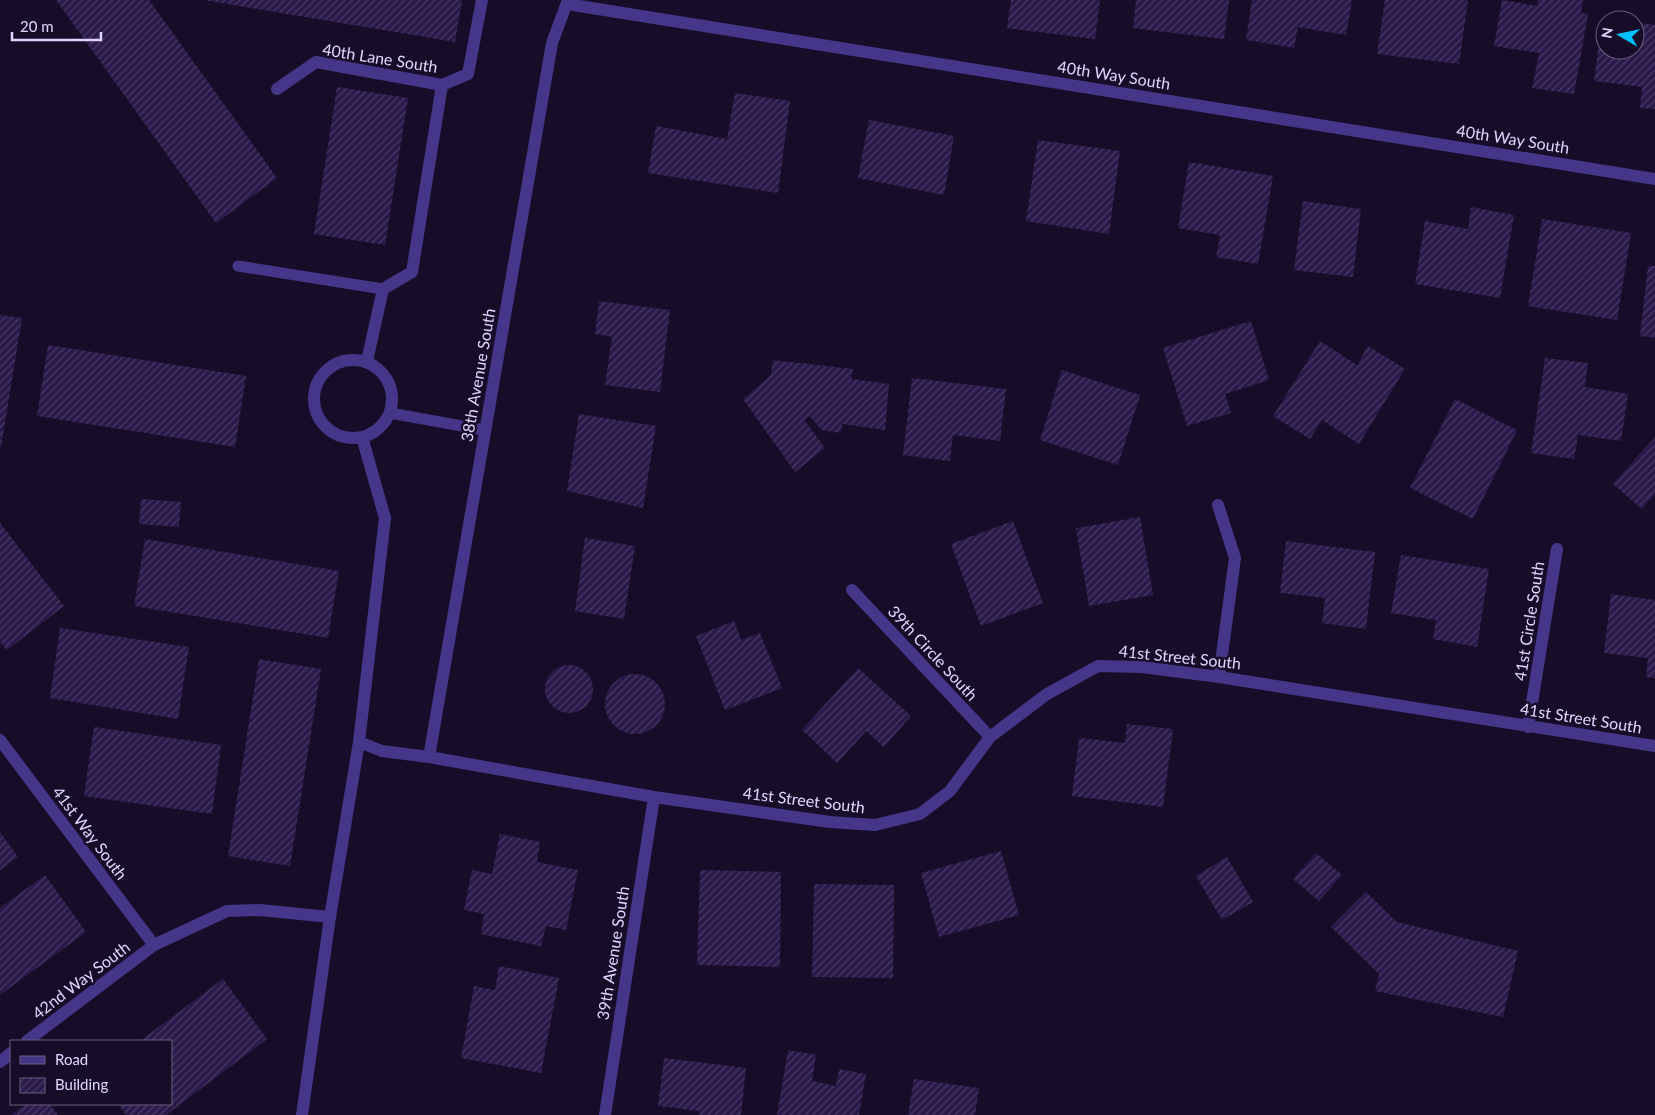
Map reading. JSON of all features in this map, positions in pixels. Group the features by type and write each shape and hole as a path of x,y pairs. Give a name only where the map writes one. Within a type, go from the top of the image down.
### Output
{"street":[{"name":"40th Lane South","path":"277,90 316,62 442,85 468,74 482,0"},
{"name":"40th Way South","path":"567,2 1655,179"},
{"name":"38th Avenue South","path":"429,757 552,43 567,2"},
{"path":"367,361 382,289 412,272 442,85"},
{"path":"342,360 367,361 378,367 386,377 391,388 393,401 390,413 383,424 374,432 362,437 348,438 335,434 324,426 317,415 313,402 314,389 320,376 330,366 342,360"},
{"path":"302,1115 330,917 359,742 384,518 362,437"},
{"path":"1218,505 1235,558 1219,676"},
{"name":"41st Circle South","path":"1528,727 1557,549"},
{"name":"39th Circle South","path":"852,590 990,737"},
{"name":"41st Street South","path":"359,742 382,751 429,757 654,797 830,822 875,826 920,814 950,790 990,737 1046,694 1098,666 1142,667 1219,676 1655,746"},
{"name":"41st Way South","path":"0,740 154,945"},
{"name":"39th Avenue South","path":"605,1115 654,797"},
{"name":"42nd Way South","path":"28,1040 154,945 227,911 260,910 330,917"},
{"path":"0,1062 10,1054"}],"lane":[{"path":"238,266 382,289"},
{"path":"390,413 484,430"}],"building":[{"path":"56,0 149,0 277,178 216,223"},
{"path":"203,0 462,0 455,42"},
{"path":"1011,0 1100,0 1095,39 1007,28"},
{"path":"1136,0 1229,0 1224,39 1133,28"},
{"path":"1252,0 1352,0 1346,35 1298,27 1294,48 1246,40"},
{"path":"1385,0 1468,0 1459,64 1377,54"},
{"path":"1502,0 1537,6 1538,0 1583,0 1581,13 1588,14 1574,94 1532,88 1539,53 1494,46"},
{"path":"1645,24 1655,25 1655,109 1640,108 1642,87 1594,81 1597,60 1645,60"},
{"path":"337,87 408,98 385,245 314,234"},
{"path":"735,93 790,101 778,193 648,173 656,126 727,139"},
{"path":"869,120 954,136 944,195 858,178"},
{"path":"1038,140 1120,151 1109,234 1026,221"},
{"path":"1189,162 1273,176 1258,264 1216,257 1220,235 1178,228"},
{"path":"1303,201 1361,209 1353,277 1294,270"},
{"path":"1471,207 1514,215 1500,298 1415,284 1425,221 1468,229"},
{"path":"1542,219 1631,233 1617,320 1528,306"},
{"path":"1648,266 1655,266 1655,338 1640,336"},
{"path":"599,301 670,310 660,392 605,385 612,337 595,334"},
{"path":"0,315 22,318 1,447 0,447"},
{"path":"1251,321 1269,380 1225,394 1231,413 1187,426 1163,348"},
{"path":"1320,341 1357,365 1368,346 1405,369 1359,444 1322,420 1310,439 1273,416"},
{"path":"48,345 246,376 235,447 37,416"},
{"path":"1545,358 1588,363 1585,387 1628,394 1621,441 1578,435 1574,459 1531,453"},
{"path":"773,360 853,369 851,379 889,384 885,430 842,424 841,433 821,430 810,416 804,420 825,448 795,472 743,399 771,375"},
{"path":"1062,370 1140,395 1118,465 1040,440"},
{"path":"912,378 1006,389 1000,441 953,435 950,461 903,455"},
{"path":"1455,399 1517,430 1473,519 1410,488"},
{"path":"579,414 656,426 643,508 567,491"},
{"path":"1655,437 1655,496 1642,509 1613,484"},
{"path":"141,499 181,502 179,527 139,524"},
{"path":"1140,517 1153,595 1089,606 1076,528"},
{"path":"1013,521 1043,603 981,626 951,544"},
{"path":"0,523 64,606 7,650 0,642"},
{"path":"585,538 635,546 624,619 575,611"},
{"path":"145,539 339,571 328,638 134,606"},
{"path":"1286,541 1375,552 1366,629 1322,623 1325,598 1280,593"},
{"path":"1401,555 1489,569 1477,647 1433,639 1436,620 1391,613"},
{"path":"1611,594 1655,600 1655,678 1646,677 1648,658 1604,653"},
{"path":"734,621 741,640 760,633 782,688 725,710 696,636"},
{"path":"60,628 189,647 178,719 50,698"},
{"path":"259,659 321,669 290,866 228,856"},
{"path":"569,665 578,667 586,672 591,680 593,689 591,698 586,706 578,711 569,713 560,711 552,706 547,698 545,689 547,680 552,672 560,667"},
{"path":"858,668 911,716 884,747 866,731 837,763 802,730"},
{"path":"629,674 641,674 652,679 660,687 665,698 663,716 652,729 641,734 629,734 618,729 610,721 605,710 605,698 610,687 618,679"},
{"path":"1127,724 1173,729 1163,807 1072,796 1079,738 1125,743"},
{"path":"94,727 221,745 212,814 84,796"},
{"path":"0,832 18,857 0,870"},
{"path":"500,834 540,842 537,862 578,870 566,930 546,926 541,946 481,934 484,914 464,910 472,870 492,874"},
{"path":"1001,851 1019,915 939,937 921,873"},
{"path":"1316,853 1342,875 1319,901 1293,879"},
{"path":"1227,857 1253,902 1222,920 1196,876"},
{"path":"700,870 781,872 780,967 697,965"},
{"path":"45,875 86,932 0,995 0,908"},
{"path":"814,884 894,885 893,978 812,977"},
{"path":"1366,892 1397,922 1518,951 1503,1017 1375,991 1379,974 1331,927"},
{"path":"499,966 559,978 541,1073 461,1058 474,986 495,990"},
{"path":"223,979 267,1039 166,1115 126,1115 119,1105 172,1105 172,1040 141,1040"},
{"path":"788,1050 816,1055 812,1081 836,1086 839,1069 866,1074 859,1115 777,1115"},
{"path":"664,1058 746,1068 741,1115 699,1115 700,1111 658,1106"},
{"path":"914,1079 979,1088 975,1115 908,1115"},
{"path":"26,1105 51,1105 58,1115 11,1115"}]}
